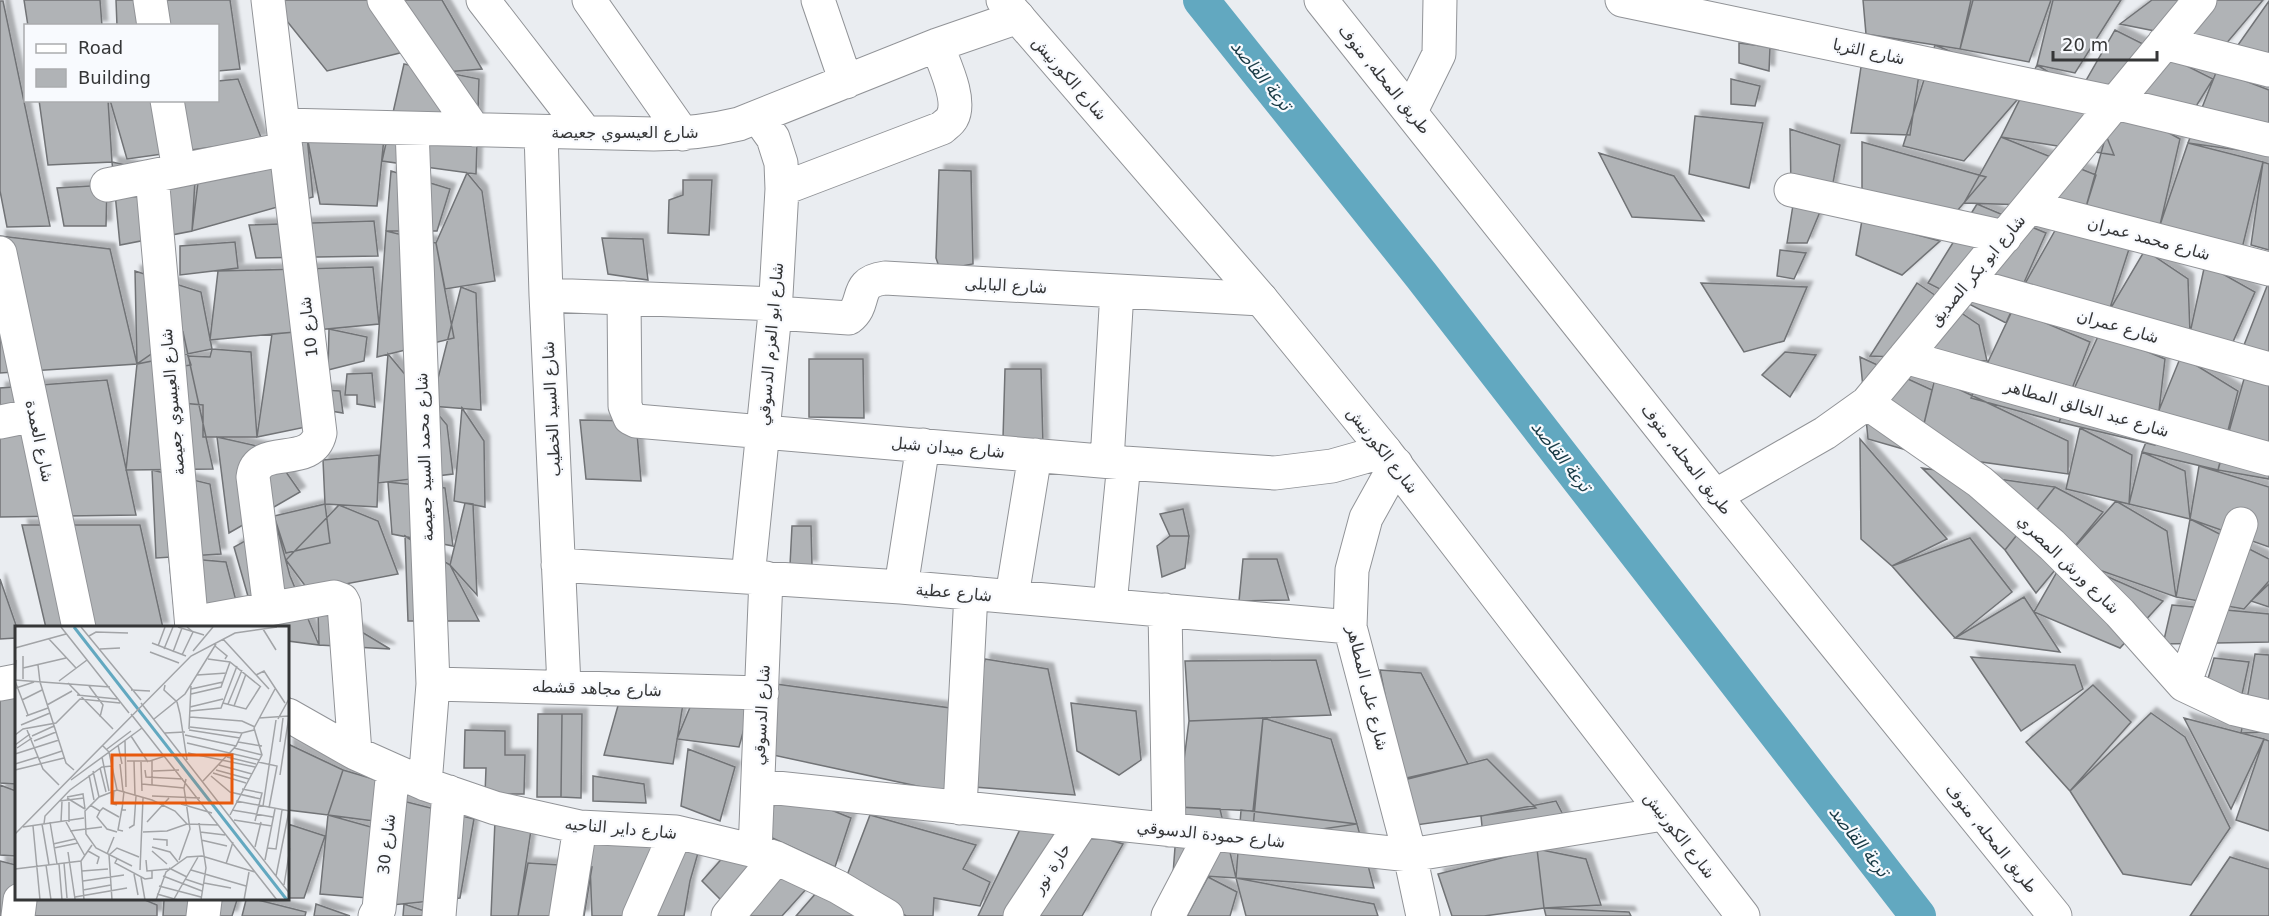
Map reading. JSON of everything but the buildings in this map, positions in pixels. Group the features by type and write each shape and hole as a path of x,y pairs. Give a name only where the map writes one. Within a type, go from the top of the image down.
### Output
{"street":[{"path":"150,0 154,24"},
{"name":"شارع 10","path":"268,0 320,433 314,448 306,452 267,459 259,462 254,468 253,477 270,609"},
{"path":"384,0 474,130"},
{"path":"483,0 585,132"},
{"path":"589,0 683,134"},
{"path":"818,0 846,82"},
{"name":"طريق المحله, منوف","path":"1321,0 1715,496 2055,916"},
{"path":"1411,111 1439,54 1440,0"},
{"name":"شارع الثريا","path":"1622,0 2115,103 2269,140"},
{"name":"شارع ابو بكر الصديق","path":"1715,496 1825,433 1867,404 2200,0"},
{"name":"شارع العيسوي جعيصة","path":"107,185 165,173 284,137 412,129 683,134 711,131 758,117 938,45 1010,9"},
{"name":"شارع الكورنيش","path":"1010,9 1261,299 1390,458 1743,916"},
{"path":"2164,43 2269,70"},
{"path":"783,189 942,128 951,119 955,106 938,45"},
{"name":"شارع العيسوي جعيصة","path":"167,102 165,173 192,625"},
{"name":"شارع ابو العزم الدسوقي","path":"757,577 763,431 775,309 783,189 782,163 773,138 758,117"},
{"name":"شارع محمد السيد جعيصة","path":"412,129 437,788 439,916"},
{"name":"شارع السيد الخطيب","path":"541,132 564,686"},
{"path":"1791,190 2005,237"},
{"name":"شارع محمد عمران","path":"2030,207 2269,269"},
{"name":"شارع العمدة","path":"0,253 80,626"},
{"name":"شارع البابلى","path":"775,309 849,318 858,310 860,294 866,285 875,279 885,278 1261,299"},
{"name":"شارع عمران","path":"1966,283 2269,369"},
{"path":"1110,604 1116,462 1117,291"},
{"path":"546,295 775,309"},
{"name":"شارع ميدان شبل","path":"624,298 626,406 630,418 636,421 1116,462 1275,472 1390,458"},
{"name":"شارع عبد الخالق المطاهر","path":"1905,357 2269,459"},
{"name":"شارع ورش المصري","path":"1867,404 1980,482 2052,545 2120,613 2184,685 2235,708 2269,717"},
{"path":"0,422 34,415"},
{"path":"901,587 923,445"},
{"path":"1012,596 1035,455"},
{"name":"شارع على المطاهر","path":"1390,458 1366,518 1352,570 1350,627 1410,855 1423,916"},
{"path":"2184,685 2241,524"},
{"name":"شارع عطية","path":"558,565 901,587 1350,627"},
{"name":"شارع الدسوقي","path":"757,577 762,693 758,786 765,855"},
{"path":"960,808 971,593"},
{"path":"192,625 334,597 342,600 355,753"},
{"path":"1165,610 1170,830"},
{"path":"0,684 15,681"},
{"name":"شارع مجاهد قشطه","path":"433,684 762,693"},
{"name":"شارع داير الناحيه","path":"290,716 355,753 437,788 495,808 580,827 676,832 765,855 838,887 887,916"},
{"name":"شارع 30","path":"375,916 379,909 393,770"},
{"name":"شارع حمودة الدسوقي","path":"758,786 1410,855 1663,814"},
{"name":"حارة نور","path":"1020,916 1083,821"},
{"path":"566,916 580,827"},
{"path":"639,916 676,832"},
{"path":"1173,914 1211,834"},
{"path":"728,916 765,855"},
{"path":"18,916 20,901"},
{"path":"204,916 205,901"}],"waterway":[{"name":"ترعة القاصد","path":"1201,0 1421,275 1918,916"}]}
